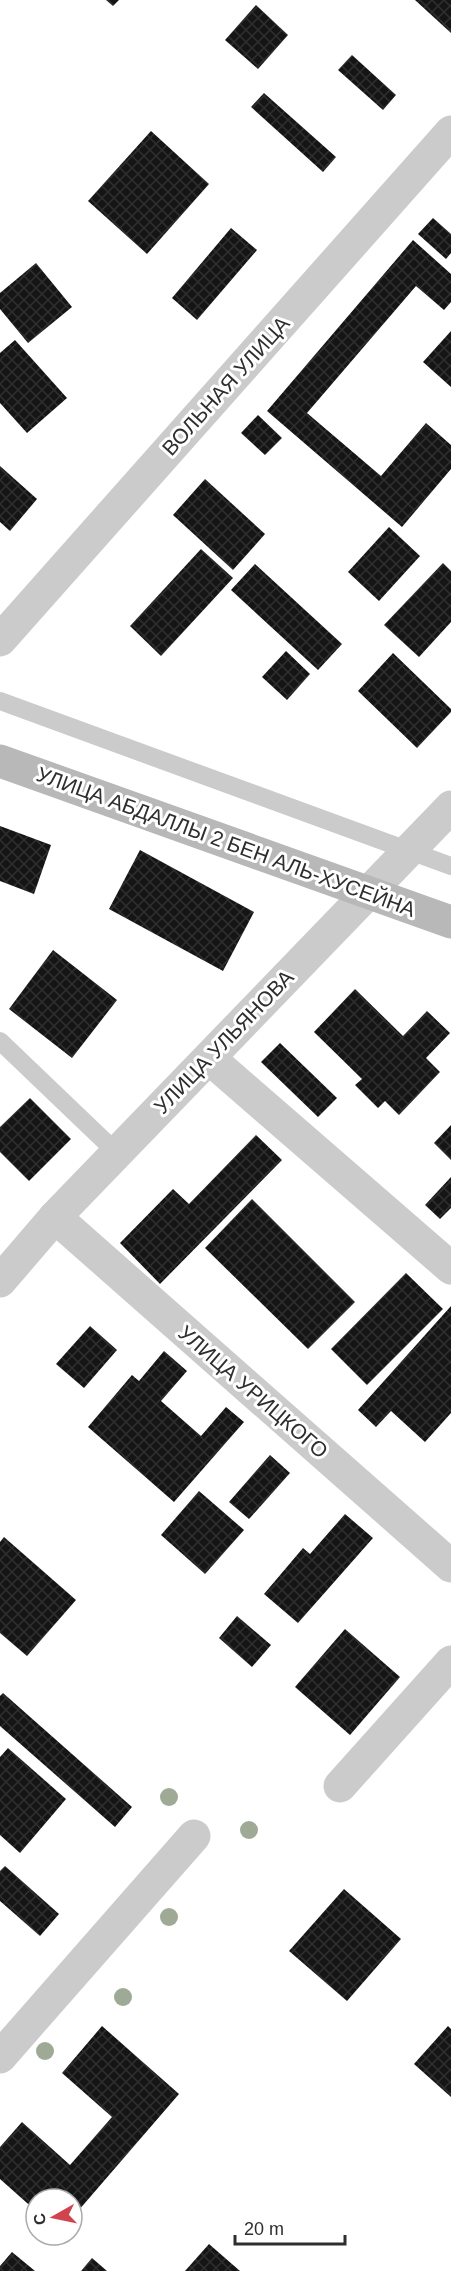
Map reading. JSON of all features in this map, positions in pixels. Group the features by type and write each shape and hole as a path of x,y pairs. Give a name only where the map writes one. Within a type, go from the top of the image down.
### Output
{"main road":[{"name":"УЛИЦА АБДАЛЛЫ 2 БЕН АЛЬ-ХУСЕЙНА","path":"0,761 451,922"}],"street":[{"name":"ВОЛЬНАЯ УЛИЦА","path":"0,640 451,132"},
{"name":"УЛИЦА УЛЬЯНОВА","path":"0,1281 55,1217 451,807"},
{"path":"209,1058 451,1268"},
{"name":"УЛИЦА УРИЦКОГО","path":"55,1217 451,1566"},
{"path":"340,1786 451,1662"},
{"path":"0,2057 194,1836"}],"lane":[{"path":"0,701 451,866"},
{"path":"0,1041 117,1153"}],"building":[{"path":"106,0 119,0 113,6"},
{"path":"415,0 451,0 451,33"},
{"path":"256,5 288,35 258,69 225,40"},
{"path":"352,55 396,95 383,110 338,70"},
{"path":"264,93 336,157 323,172 251,107"},
{"path":"151,131 209,184 147,254 88,201"},
{"path":"433,218 451,234 451,253 446,259 418,234"},
{"path":"231,228 257,250 197,320 172,298"},
{"path":"413,240 451,274 451,302 444,310 416,286 307,413 381,476 426,423 451,445 451,469 402,527 267,411"},
{"path":"36,263 72,307 28,343 0,309 0,293"},
{"path":"451,331 451,387 423,362"},
{"path":"15,340 67,398 27,433 0,403 0,353"},
{"path":"258,415 282,438 265,455 241,433"},
{"path":"0,466 37,499 10,531 0,522"},
{"path":"205,479 265,534 233,570 173,515"},
{"path":"389,527 420,556 379,601 348,572"},
{"path":"201,549 233,578 161,656 130,626"},
{"path":"443,563 451,571 451,622 419,657 384,625"},
{"path":"255,564 342,644 318,670 231,590"},
{"path":"286,651 310,674 287,700 262,677"},
{"path":"393,653 451,709 451,712 417,748 358,691"},
{"path":"0,826 51,845 34,894 0,881"},
{"path":"140,850 254,912 223,971 109,909"},
{"path":"53,950 117,1000 72,1058 9,1009"},
{"path":"355,989 403,1036 427,1011 450,1033 426,1058 440,1072 399,1115 385,1101 378,1108 355,1085 362,1079 314,1032"},
{"path":"280,1043 337,1098 318,1117 261,1062"},
{"path":"30,1098 71,1139 29,1181 0,1152 0,1127"},
{"path":"451,1125 451,1160 434,1143"},
{"path":"256,1135 282,1160 160,1284 120,1243 173,1189 189,1204"},
{"path":"451,1177 451,1208 440,1219 425,1205"},
{"path":"252,1199 355,1302 308,1349 205,1248"},
{"path":"406,1273 443,1309 367,1385 331,1349"},
{"path":"451,1306 451,1413 425,1442 391,1411 376,1427 358,1410"},
{"path":"90,1326 117,1350 84,1388 56,1364"},
{"path":"164,1351 187,1371 161,1401 201,1436 226,1407 244,1422 174,1502 88,1427 132,1375 139,1381"},
{"path":"270,1455 290,1473 249,1519 229,1502"},
{"path":"199,1491 244,1530 205,1574 161,1535"},
{"path":"345,1514 373,1538 298,1623 264,1594 303,1548 310,1554"},
{"path":"4,1537 76,1600 27,1656 0,1633 0,1542"},
{"path":"237,1616 271,1645 252,1667 219,1638"},
{"path":"345,1629 400,1677 350,1735 295,1687"},
{"path":"3,1693 132,1807 115,1827 0,1726 0,1696"},
{"path":"8,1748 66,1799 20,1853 0,1835 0,1757"},
{"path":"5,1866 59,1914 40,1936 0,1901 0,1871"},
{"path":"344,1889 401,1939 347,2001 289,1951"},
{"path":"102,2026 179,2094 84,2204 84,2187 24,2187 24,2200 0,2179 0,2147 22,2122 70,2165 112,2117 62,2073"},
{"path":"448,2026 451,2029 451,2097 414,2064"},
{"path":"209,2244 240,2271 185,2271"},
{"path":"12,2252 35,2271 0,2271 0,2266"},
{"path":"92,2258 107,2271 81,2271"}]}
